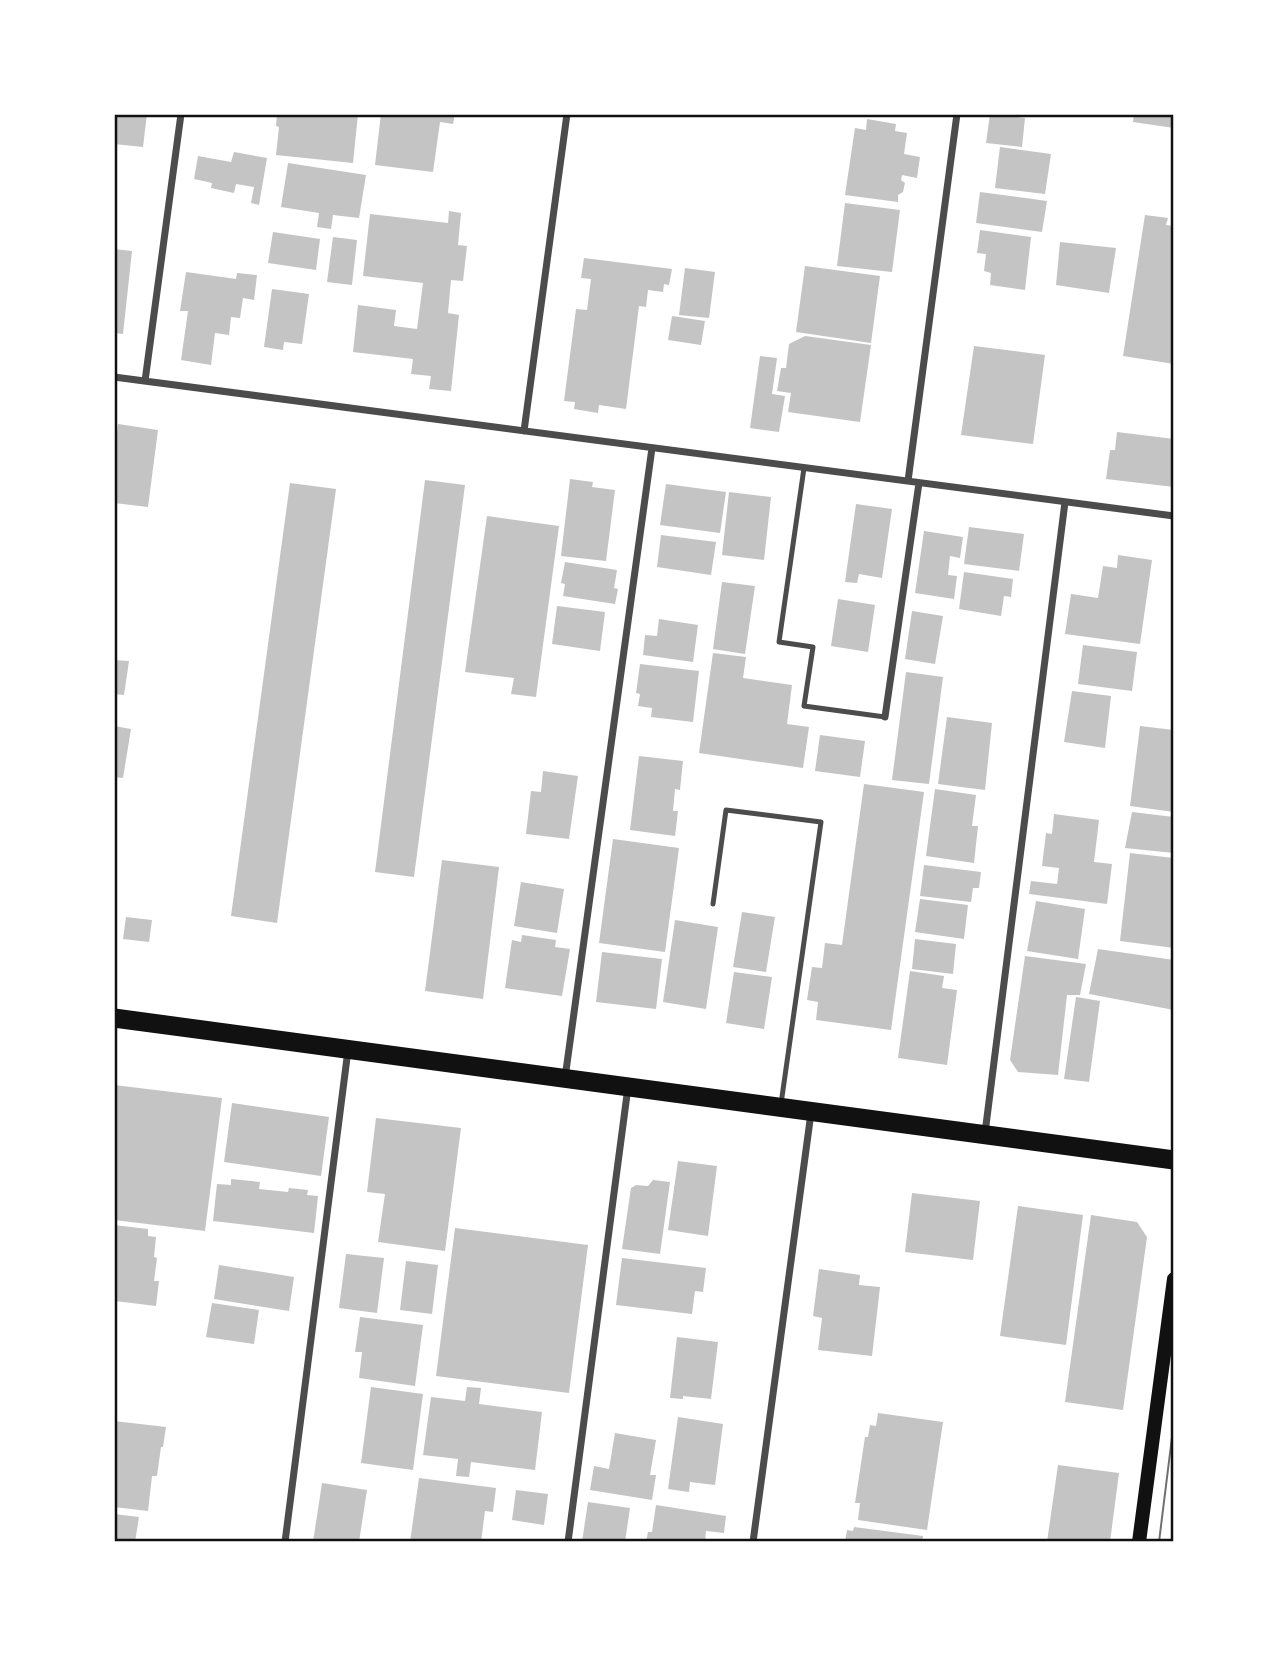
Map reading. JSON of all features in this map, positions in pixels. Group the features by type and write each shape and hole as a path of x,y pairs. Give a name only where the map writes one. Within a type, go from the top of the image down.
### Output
{"highway":[{"path":"114,1018 1174,1160"}],"main road":[{"path":"1139,1542 1174,1279"}],"street":[{"path":"145,381 181,114"},
{"path":"523,431 567,114"},
{"path":"908,481 957,114"},
{"path":"114,377 1174,516"},
{"path":"565,1078 652,448"},
{"path":"885,718 919,483"},
{"path":"985,1135 1065,502"},
{"path":"285,1542 348,1049"},
{"path":"568,1542 628,1086"},
{"path":"753,1542 812,1111"}],"lane":[{"path":"804,468 779,642 813,647 804,706 885,718"},
{"path":"713,904 726,810 821,822 781,1107"}],"building":[{"path":"114,114 147,114 143,147 114,144"},
{"path":"277,114 358,114 353,163 276,155 279,127 276,126"},
{"path":"381,114 455,114 453,124 440,122 433,172 375,165"},
{"path":"990,114 1025,118 1022,147 986,143"},
{"path":"1134,114 1174,114 1174,128 1133,122"},
{"path":"867,119 896,124 895,131 907,133 904,154 920,157 917,178 902,175 901,180 905,183 903,192 898,195 898,202 845,195 855,128 866,130"},
{"path":"1000,147 1051,154 1045,194 995,188"},
{"path":"234,152 267,158 259,205 251,203 254,187 236,184 234,193 211,188 212,183 194,179 198,156 231,162"},
{"path":"288,163 366,175 359,218 333,215 331,229 317,227 319,213 281,207"},
{"path":"980,192 1047,201 1042,232 976,223"},
{"path":"845,203 900,210 892,272 837,266"},
{"path":"449,211 461,213 458,245 467,246 463,281 451,280 448,313 459,315 451,391 429,389 431,376 411,374 413,359 353,352 358,305 396,310 394,326 417,329 423,283 363,276 370,214 448,223"},
{"path":"1145,215 1168,218 1166,225 1174,226 1174,364 1123,356"},
{"path":"980,230 1031,237 1025,290 990,285 991,273 984,271 986,254 977,253"},
{"path":"273,232 320,239 316,270 268,263"},
{"path":"333,237 357,240 352,285 327,282"},
{"path":"1060,242 1116,248 1109,293 1056,285"},
{"path":"114,249 132,251 123,334 114,333"},
{"path":"584,258 672,269 669,285 664,284 663,292 648,290 646,307 639,306 626,409 599,405 598,413 574,409 575,402 564,401 576,309 587,310 591,279 581,278"},
{"path":"805,266 880,276 871,343 796,332"},
{"path":"685,268 715,272 709,318 679,315"},
{"path":"186,272 236,279 237,273 257,275 254,300 243,298 240,318 231,317 229,335 215,333 211,365 181,360 188,311 180,311"},
{"path":"272,289 309,294 302,344 284,342 283,350 264,347"},
{"path":"672,316 705,321 701,345 668,340"},
{"path":"805,336 871,345 860,422 788,412 791,393 777,391 781,368 786,368 789,344"},
{"path":"974,346 1045,355 1033,444 961,435"},
{"path":"760,356 777,358 772,394 785,396 779,432 750,428"},
{"path":"118,424 158,430 148,507 114,503"},
{"path":"1117,432 1174,439 1174,487 1106,479 1110,450 1115,450"},
{"path":"570,479 593,482 592,487 615,490 606,561 561,556"},
{"path":"425,480 465,485 414,877 375,872"},
{"path":"290,483 336,489 277,923 231,916"},
{"path":"666,484 726,492 720,533 660,525"},
{"path":"729,492 771,497 764,560 722,555"},
{"path":"856,504 892,509 882,578 859,574 857,583 845,582"},
{"path":"487,516 559,526 536,697 511,694 514,678 465,672"},
{"path":"969,527 1024,534 1019,571 964,564"},
{"path":"924,531 963,537 960,558 950,556 948,575 957,576 954,599 915,593"},
{"path":"661,535 716,542 711,575 657,567"},
{"path":"1118,555 1152,560 1140,644 1065,634 1071,594 1098,598 1103,566 1117,568"},
{"path":"565,562 617,570 614,588 618,589 615,604 563,596 565,584 561,583"},
{"path":"964,572 1013,579 1011,597 1004,596 1001,616 959,609"},
{"path":"722,582 755,586 745,654 713,649"},
{"path":"838,599 875,605 868,652 831,646"},
{"path":"557,606 605,612 600,651 552,644"},
{"path":"912,611 943,616 935,664 905,659"},
{"path":"659,619 698,625 693,662 643,655 645,635 657,636"},
{"path":"1083,645 1137,652 1132,691 1078,684"},
{"path":"713,653 746,657 743,678 792,685 787,724 809,727 803,768 699,753"},
{"path":"114,660 129,661 124,695 114,694"},
{"path":"640,664 699,671 693,722 651,717 652,708 638,706 640,694 636,693"},
{"path":"906,672 943,677 929,784 892,780"},
{"path":"1072,691 1111,696 1105,748 1064,742"},
{"path":"947,717 992,723 985,790 938,784"},
{"path":"114,726 131,729 123,778 114,777"},
{"path":"1140,726 1174,730 1174,812 1130,806"},
{"path":"820,735 865,741 860,777 815,771"},
{"path":"639,756 683,761 680,790 675,789 673,811 678,811 675,836 630,830"},
{"path":"543,771 578,776 569,839 526,834 531,791 541,792"},
{"path":"864,784 924,792 891,1030 816,1020 818,1002 807,1000 812,967 822,968 825,943 842,945"},
{"path":"935,789 976,795 972,826 978,826 974,863 926,856"},
{"path":"1132,812 1174,817 1174,853 1125,848"},
{"path":"1054,814 1099,820 1094,862 1112,864 1107,904 1029,894 1031,881 1057,884 1059,868 1042,866 1046,833 1052,834"},
{"path":"613,839 679,848 665,952 599,943"},
{"path":"1130,853 1174,858 1174,948 1120,941"},
{"path":"442,860 499,867 483,999 425,991"},
{"path":"924,865 981,872 979,888 973,888 971,902 920,896"},
{"path":"521,882 564,889 557,933 514,926"},
{"path":"920,899 968,905 964,939 915,932"},
{"path":"1036,901 1085,909 1078,959 1027,951"},
{"path":"742,912 775,917 766,972 733,967"},
{"path":"126,917 152,920 149,942 123,939"},
{"path":"675,920 718,927 706,1009 663,1002"},
{"path":"522,935 556,940 555,947 570,949 562,996 505,988 512,940 521,942"},
{"path":"915,939 956,944 953,974 912,969"},
{"path":"1098,949 1174,960 1174,1010 1089,994"},
{"path":"602,952 662,959 656,1009 596,1002"},
{"path":"1025,956 1086,964 1080,995 1067,995 1058,1075 1018,1072 1010,1060"},
{"path":"910,971 944,976 942,988 957,990 947,1065 898,1058"},
{"path":"734,972 772,977 764,1029 726,1023"},
{"path":"1076,997 1100,1001 1089,1082 1064,1079"},
{"path":"114,1085 222,1098 205,1231 114,1220"},
{"path":"232,1103 329,1117 321,1176 224,1162"},
{"path":"376,1118 461,1128 445,1251 378,1242 385,1194 367,1192"},
{"path":"678,1161 717,1166 708,1236 668,1230"},
{"path":"231,1179 260,1182 259,1189 288,1192 289,1188 308,1190 307,1195 318,1196 314,1233 213,1221 217,1184 231,1185"},
{"path":"653,1180 670,1182 660,1254 622,1249 631,1188 636,1185 648,1186"},
{"path":"912,1193 980,1201 973,1260 905,1252"},
{"path":"1018,1206 1083,1215 1066,1345 1000,1336"},
{"path":"1091,1215 1137,1222 1147,1237 1123,1410 1065,1402"},
{"path":"114,1225 148,1229 148,1236 156,1237 154,1281 159,1281 156,1306 115,1301"},
{"path":"455,1228 588,1245 569,1393 436,1376"},
{"path":"346,1254 384,1258 377,1313 339,1308"},
{"path":"622,1258 706,1268 703,1292 695,1291 692,1314 616,1305"},
{"path":"406,1261 438,1265 432,1314 400,1310"},
{"path":"219,1265 294,1277 289,1311 214,1299"},
{"path":"819,1269 860,1275 859,1285 880,1287 872,1356 818,1350 822,1318 813,1316"},
{"path":"212,1303 259,1310 254,1344 206,1337"},
{"path":"360,1317 423,1325 415,1386 359,1378 362,1352 355,1352"},
{"path":"677,1337 718,1342 711,1399 683,1396 683,1399 670,1398"},
{"path":"371,1387 423,1394 413,1470 361,1463"},
{"path":"467,1387 481,1388 479,1404 542,1412 535,1470 471,1462 469,1477 456,1476 458,1459 423,1455 431,1397 465,1401"},
{"path":"878,1413 943,1422 927,1530 858,1520 860,1503 855,1503 865,1437 868,1437 870,1425 876,1426"},
{"path":"678,1417 723,1424 715,1485 690,1482 689,1492 668,1489"},
{"path":"114,1421 166,1427 157,1476 152,1476 148,1511 114,1507"},
{"path":"615,1433 656,1440 650,1475 656,1475 652,1500 590,1490 594,1466 609,1469"},
{"path":"1058,1465 1119,1473 1110,1542 1047,1542"},
{"path":"419,1478 496,1488 493,1512 485,1511 481,1542 410,1542"},
{"path":"322,1483 367,1490 359,1542 313,1542"},
{"path":"516,1490 548,1494 544,1525 512,1520"},
{"path":"588,1502 630,1508 625,1542 582,1542"},
{"path":"656,1505 726,1516 724,1533 706,1531 705,1542 646,1542 648,1532 652,1532"},
{"path":"114,1514 139,1517 135,1542 114,1542"},
{"path":"854,1527 923,1536 922,1542 845,1542 847,1530 853,1531"}],"tram line":[{"path":"1159,1542 1174,1421"},
{"path":"1172,1542 1174,1525"}]}
